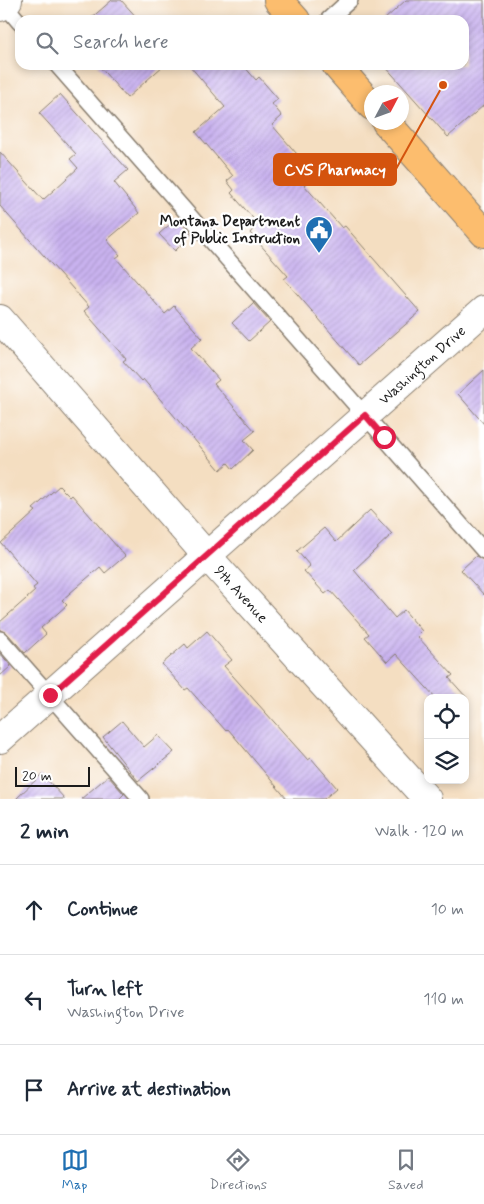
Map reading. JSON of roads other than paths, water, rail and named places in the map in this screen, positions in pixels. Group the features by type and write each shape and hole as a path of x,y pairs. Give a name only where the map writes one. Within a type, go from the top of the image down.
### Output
{"highway":[{"path":"278,0 292,15"},
{"path":"340,70 364,97"},
{"path":"393,130 484,233"}],"street":[{"name":"Washington Drive","path":"0,739 484,310"},
{"name":"9th Avenue","path":"0,319 207,556 427,799"}],"lane":[{"path":"334,15 350,0"},
{"path":"61,70 484,551"},
{"path":"0,639 141,799"}],"place":[{"name":"CVS Pharmacy","path":"443,85"},
{"name":"Montana Department of Public Instruction","path":"319,254"}]}
